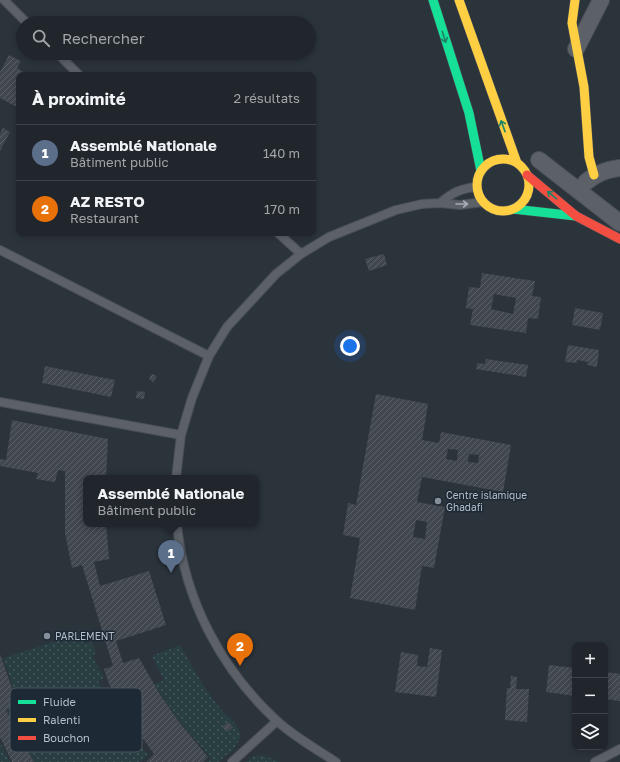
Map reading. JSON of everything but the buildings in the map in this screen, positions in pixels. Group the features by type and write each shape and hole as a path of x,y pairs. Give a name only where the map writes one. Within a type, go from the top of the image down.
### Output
{"main road":[{"path":"433,0 469,113 480,171 477,187 483,202 497,210 513,209 576,216"},
{"path":"459,0 517,163 527,175 576,216 620,240"},
{"path":"575,0 572,23 584,87 589,157 594,175"},
{"path":"480,171 493,161 509,159 517,163"},
{"path":"513,209 526,198 529,183 527,175"}],"street":[{"path":"576,49 601,0"},
{"path":"538,160 620,223"},
{"path":"577,189 594,175 606,170 620,168"}],"lane":[{"path":"4,0 20,16"},
{"path":"64,60 76,72"},
{"path":"440,203 454,192 466,188 477,187"},
{"path":"176,475 181,435 192,398 209,356 226,327 276,274 301,254 329,237 372,219 415,206 440,203 460,205 483,202"},
{"path":"281,236 301,254"},
{"path":"0,250 209,356"},
{"path":"0,402 181,435"},
{"path":"176,527 183,567 196,605 218,650 249,692 277,721 336,762"},
{"path":"232,762 277,721"},
{"path":"595,762 620,749"}],"green space":[{"path":"81,633 85,643 92,642 96,654 92,655 104,678 98,681 102,688 13,688 3,658"},
{"path":"180,645 211,696 223,712 236,725 240,732 237,744 219,762 207,762 211,758 179,721 154,684 164,680 152,656"},
{"path":"10,710 10,716 7,711"},
{"path":"0,742 10,762 0,762"},
{"path":"142,748 148,755 140,762 35,762 30,752 142,752"},
{"path":"263,755 280,762 246,762 253,756"}],"traffic: fast":[{"path":"433,0 469,113 481,171"},
{"path":"513,209 576,216"}],"traffic: slow":[{"path":"459,0 517,163"},
{"path":"575,0 572,23 584,87 589,157 594,175"},
{"path":"498,159 508,159 517,163 525,171 529,180 529,185 529,190 525,199 517,207 508,211 498,211 489,207 481,199 477,190 477,180 481,171 489,163 498,159"}],"traffic: jam":[{"path":"527,175 576,216 620,239"}],"place":[{"name":"Centre islamique Ghadafi","path":"438,501"},
{"name":"Assemblé Nationale","path":"171,573"},
{"name":"PARLEMENT","path":"47,636"},
{"name":"AZ RESTO","path":"240,666"}]}
